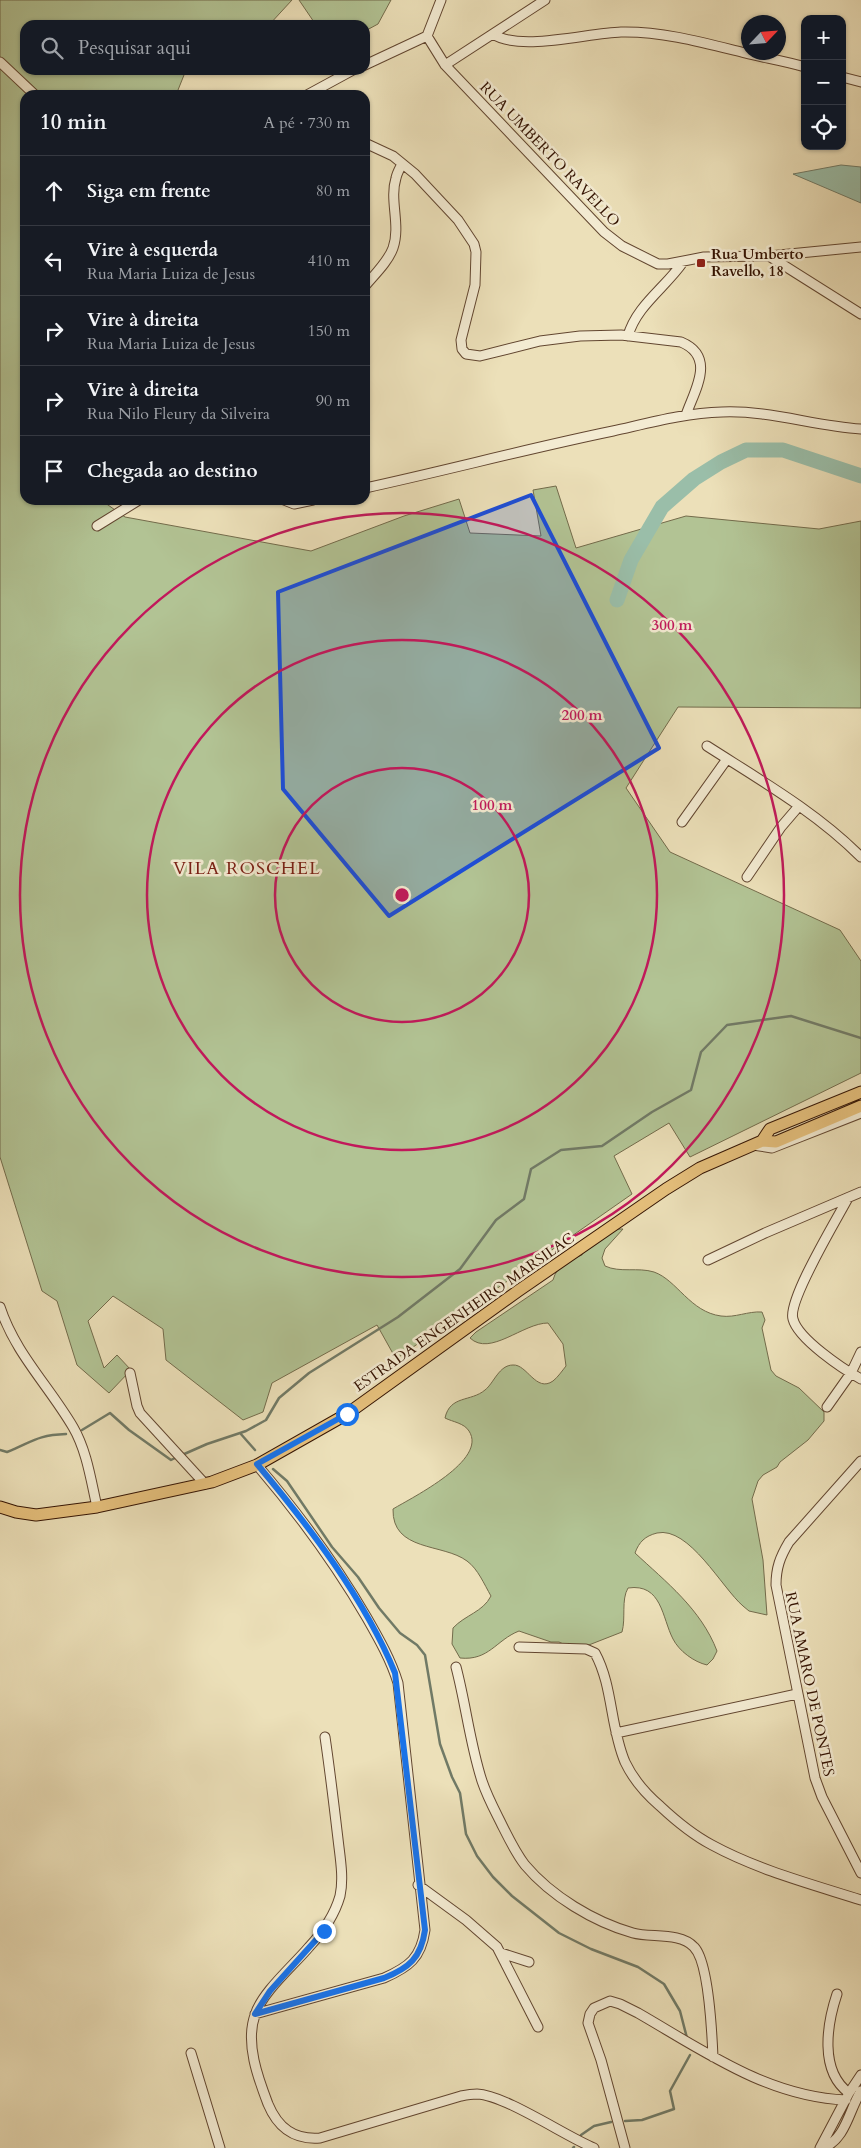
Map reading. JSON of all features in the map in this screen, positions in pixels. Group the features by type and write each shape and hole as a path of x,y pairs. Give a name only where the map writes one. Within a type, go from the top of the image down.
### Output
{"main road":[{"name":"ESTRADA ENGENHEIRO MARSILAC","path":"758,1143 770,1129 861,1092"},
{"name":"ESTRADA ENGENHEIRO MARSILAC","path":"0,1507 16,1512 36,1514 97,1507 205,1484 257,1464 347,1414 526,1286 666,1189 700,1168 758,1143 776,1142 861,1106"}],"street":[{"path":"370,63 427,36 441,0"},
{"path":"445,65 546,0"},
{"path":"493,34 501,39 515,41 555,40 618,32 657,34 715,45 801,66"},
{"name":"RUA UMBERTO RAVELLO","path":"427,36 445,65 604,232 622,246 658,264 683,262 704,257 769,256 861,247"},
{"path":"0,62 30,90"},
{"path":"316,90 344,75"},
{"path":"846,78 861,82"},
{"path":"370,145 384,151 402,164 439,199 470,235 476,252 475,285 461,340 462,349 466,354 480,356 562,337 628,336 681,342 686,344 697,356 701,364 701,375 686,416"},
{"path":"370,280 393,249 396,220 395,185 402,164"},
{"path":"769,256 861,314"},
{"path":"628,336 630,326 640,311 683,262"},
{"path":"370,487 545,444 686,416 720,412 758,413 838,428 861,430"},
{"path":"97,526 131,505"},
{"path":"707,746 799,806 836,833 861,857"},
{"path":"682,822 727,759"},
{"path":"747,877 781,827 799,806"},
{"path":"758,1143 772,1148 861,1113"},
{"path":"708,1260 765,1233 861,1192"},
{"path":"848,1198 799,1290 792,1313 796,1328 805,1337 861,1380"},
{"path":"0,1307 18,1348 73,1428 86,1463 97,1507"},
{"path":"827,1407 851,1373 861,1352"},
{"path":"130,1373 136,1406 140,1413 205,1484"},
{"name":"RUA AMARO DE PONTES","path":"861,1461 789,1542 780,1556 776,1568 776,1585 780,1610 815,1778 822,1797 861,1873"},
{"path":"255,2014 384,1978 400,1971 414,1961 423,1945 425,1930 418,1885 395,1673 384,1648 355,1597 304,1522 257,1464"},
{"path":"519,1647 586,1649 596,1653 604,1673 616,1733 625,1761 632,1774 655,1802 673,1819 712,1845 756,1864 861,1900"},
{"path":"456,1667 482,1780 490,1801 516,1852 532,1873 553,1892 601,1921 641,1935 669,1937 694,1946 700,1954 703,1966 710,2014 713,2057"},
{"path":"616,1733 797,1694"},
{"path":"325,1737 341,1870 340,1894 334,1914 324,1931 270,1991 255,2014 252,2029 252,2047 259,2080 272,2112 282,2126 296,2136 307,2139 340,2134 461,2096 477,2094 491,2097 594,2148"},
{"path":"418,1885 479,1930 501,1953 513,1980 538,2026"},
{"path":"501,1953 529,1962"},
{"path":"836,1994 830,2017 829,2053 834,2076 847,2096"},
{"path":"625,2148 601,2060 588,2023 594,2008 610,2001 620,2004 760,2082 804,2095 847,2096"},
{"path":"191,2053 220,2148"},
{"path":"822,2148 847,2096 861,2075"},
{"path":"822,2148 840,2135 860,2092"}],"highlighted area":[{"path":"531,495 659,748 389,916 283,789 278,592"}],"shaded area":[{"path":"0,0 292,0 274,20 20,20 20,75 184,75 178,90 20,90 20,505 108,505 125,517 311,551 404,516 459,499 470,533 541,536 533,490 556,486 576,548 686,516 819,529 861,521 861,708 678,707 626,788 670,852 840,930 861,961 861,1073 690,1157 669,1123 614,1156 632,1194 396,1359 377,1325 272,1383 263,1412 243,1420 166,1360 163,1329 113,1296 88,1321 104,1368 117,1355 131,1370 109,1393 77,1365 57,1301 42,1291 0,1157"},
{"path":"299,0 391,0 378,24 370,28 370,20 313,20"},
{"path":"841,165 861,167 861,203 793,174"},
{"path":"614,1229 623,1229 605,1249 602,1258 605,1266 617,1269 654,1272 670,1282 701,1309 710,1313 726,1316 762,1312 765,1320 762,1328 771,1370 776,1376 799,1388 824,1412 824,1421 808,1440 758,1481 752,1499 763,1560 767,1615 749,1611 743,1606 693,1548 681,1539 669,1533 657,1533 643,1540 635,1553 682,1597 702,1622 717,1651 707,1665 692,1659 679,1648 669,1631 663,1612 654,1596 648,1591 639,1588 628,1588 626,1593 622,1632 576,1650 559,1642 551,1642 519,1631 485,1653 470,1658 460,1658 452,1644 453,1628 479,1610 491,1596 478,1572 467,1561 457,1555 410,1540 401,1533 395,1523 393,1509 446,1476 468,1454 472,1442 469,1431 461,1424 445,1418 451,1406 485,1390 500,1371 508,1366 518,1366 537,1381 547,1384 553,1381 566,1366 563,1344 548,1323 538,1324 497,1342 487,1344 478,1343 470,1338 553,1280 557,1270 568,1261 582,1255 584,1245"}],"waterway":[{"path":"617,600 631,560 662,507 694,479 721,462 746,450 783,450 861,476"},
{"path":"182,1455 207,1444 246,1431 266,1420 279,1398 309,1373 398,1317 460,1269 496,1220 524,1199 531,1169 561,1150 602,1146 652,1112 691,1090 701,1052 727,1025 791,1016 861,1038"},
{"path":"82,1430 110,1413 129,1430 171,1460 177,1457"},
{"path":"240,1433 255,1450"},
{"path":"0,1450 7,1452 41,1437 66,1434"},
{"path":"273,1469 287,1481 332,1547 358,1577 379,1608 400,1633 417,1645 425,1655 440,1744 460,1793 466,1834 477,1856 493,1877 512,1896 559,1933 591,1949 638,1967 664,1984 680,2011 687,2038"},
{"path":"625,2121 642,2120 674,2109 670,2091 690,2055"},
{"path":"581,2135 594,2126 611,2122"}],"place":[{"name":"Rua Umberto Ravello, 18","path":"701,263"}],"district":[{"name":"VILA ROSCHEL","path":"247,868"}],"route":[{"path":"324,1931 270,1991 255,2014 384,1978 400,1971 414,1961 423,1945 425,1930 418,1885 398,1684 395,1673 384,1648 355,1597 299,1515 257,1464 283,1452 347,1414"}]}
